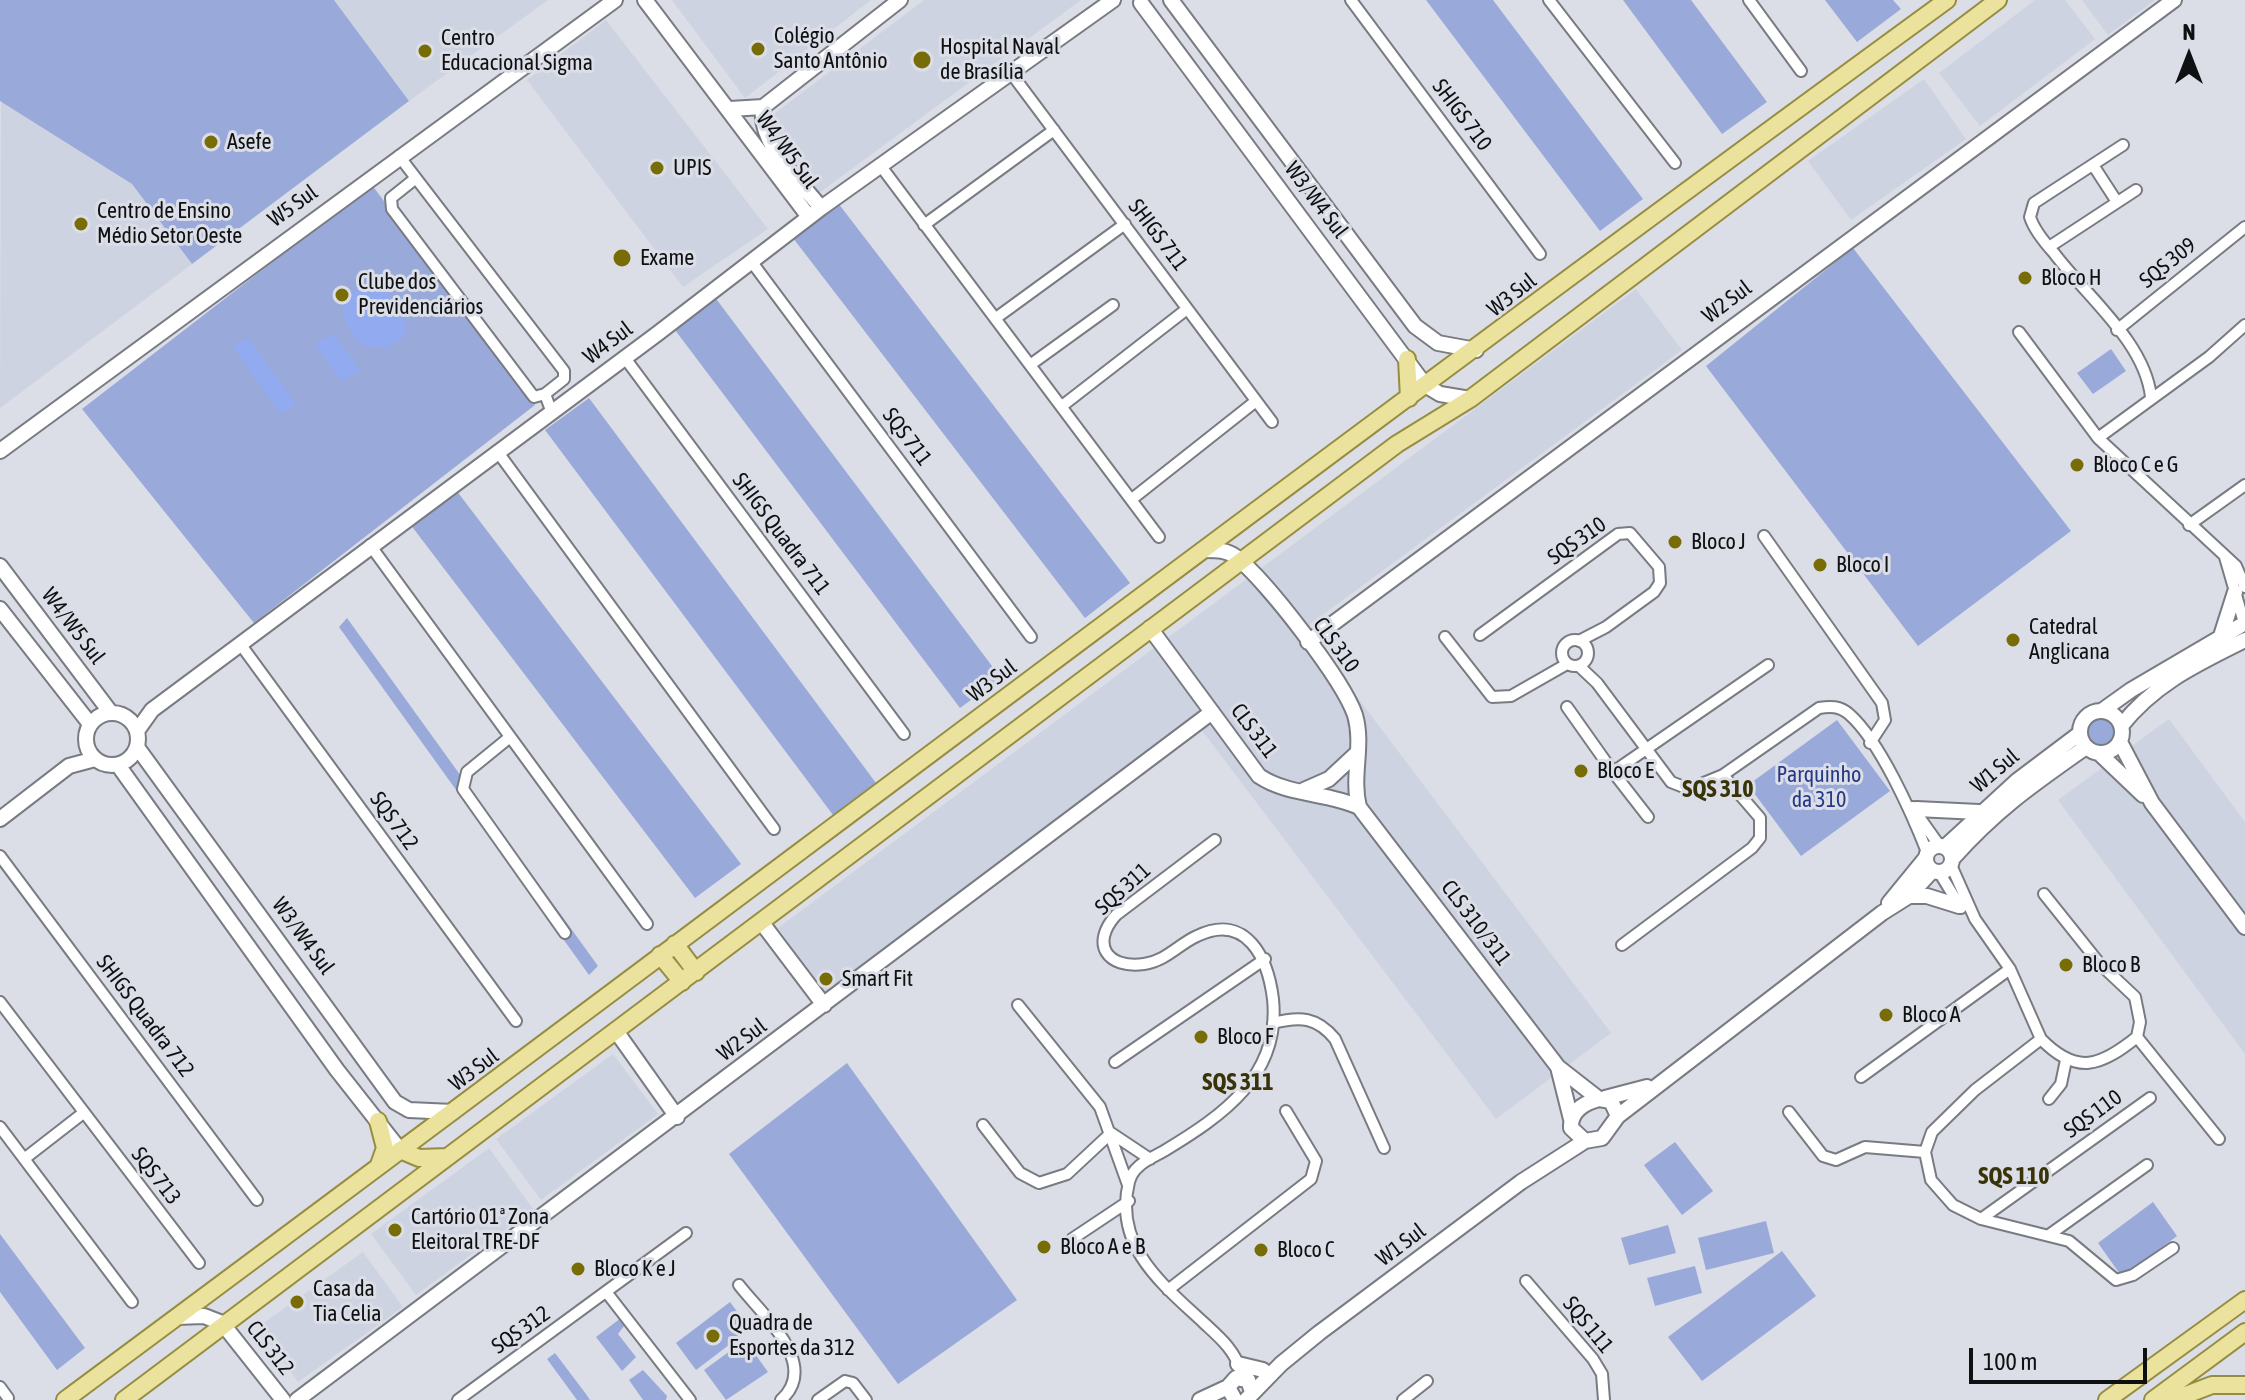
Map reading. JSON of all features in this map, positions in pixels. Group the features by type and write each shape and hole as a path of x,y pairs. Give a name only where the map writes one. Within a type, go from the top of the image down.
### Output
{"main road":[{"name":"W3 Sul","path":"65,1400 1476,350 1691,185 1947,0"},
{"path":"129,1399 956,778 1150,628 1397,444 1470,399 1998,0"},
{"path":"1407,359 1409,398"},
{"path":"938,752 940,769 956,778"},
{"path":"913,770 930,778 932,795"},
{"path":"675,944 696,972"},
{"path":"660,955 682,982"},
{"path":"378,1121 385,1148 379,1165"},
{"path":"400,1150 419,1158 449,1157"},
{"path":"2107,1400 2245,1300"},
{"path":"2153,1400 2245,1332"},
{"path":"2173,1400 2212,1385 2245,1385"}],"street":[{"name":"W5 Sul","path":"0,451 615,0"},
{"path":"645,0 730,109 763,107 900,0"},
{"name":"W4 Sul","path":"137,731 152,710 370,545 552,413 815,212 1113,0"},
{"name":"W3/W4 Sul","path":"1171,0 1422,335 1438,343 1476,350"},
{"name":"SHIGS 710","path":"1351,0 1540,254"},
{"path":"1549,0 1675,163"},
{"path":"1749,0 1801,71"},
{"name":"W2 Sul","path":"1308,642 2174,0"},
{"name":"W3/W4 Sul","path":"1140,1 1425,385"},
{"name":"SHIGS 711","path":"1011,73 1272,422"},
{"path":"1206,89 1226,74"},
{"name":"W4/W5 Sul","path":"763,107 761,119 768,139 815,212"},
{"name":"W4/W5 Sul","path":"730,109 815,212"},
{"path":"924,225 1054,130"},
{"path":"2123,145 2032,207 2031,221 2117,330 2148,376 2151,397"},
{"path":"1262,165 1284,152"},
{"path":"399,156 416,178 564,371 564,379 539,399 534,397 392,209 391,198 416,178"},
{"path":"880,165 1159,537"},
{"path":"2093,165 2117,202"},
{"path":"2049,247 2136,190"},
{"path":"996,318 1125,224"},
{"name":"SQS 309","path":"2117,330 2245,227"},
{"path":"1324,247 1345,234"},
{"name":"SQS 711","path":"751,261 1031,637"},
{"path":"1030,365 1113,305"},
{"path":"1062,406 1187,309"},
{"path":"2098,438 2209,357 2245,325"},
{"path":"2019,332 2098,438 2224,555 2240,589 2244,628"},
{"name":"SHIGS Quadra 711","path":"625,358 904,734"},
{"path":"1425,385 1440,394 1470,399"},
{"path":"545,394 552,413"},
{"path":"1132,499 1256,401"},
{"path":"0,438 31,428"},
{"path":"497,451 774,829"},
{"path":"2189,525 2245,485"},
{"name":"SQS 310","path":"1480,635 1618,534 1626,532 1634,535 1659,567 1660,583 1654,592 1606,627 1579,641 1567,642 1541,677"},
{"path":"1764,536 1882,703 1885,720 1870,743"},
{"path":"370,545 647,924"},
{"path":"1206,550 1228,552 1241,562"},
{"name":"CLS 310","path":"1241,562 1308,642 1349,701 1358,729 1354,777 1359,807"},
{"name":"W4/W5 Sul","path":"0,566 111,713"},
{"path":"2221,636 2240,589"},
{"path":"0,609 90,724"},
{"name":"SQS 310","path":"1579,666 1606,627"},
{"name":"CLS 311","path":"1150,628 1259,776 1297,791 1325,795 1359,807"},
{"path":"2152,803 2088,745 2087,715 2103,710 2221,636 2244,628"},
{"path":"2121,726 2151,692 2244,628"},
{"name":"SQS 310","path":"1445,637 1492,697 1511,696 1567,664"},
{"path":"1579,641 1588,653 1597,683"},
{"name":"SQS 712","path":"241,645 516,1021"},
{"path":"1561,653 1567,664 1579,666 1597,683 1679,788 1701,787 1723,775 1819,708 1831,706 1850,715 1912,806 1959,906"},
{"path":"1613,772 1768,665"},
{"path":"1567,707 1648,817"},
{"path":"2103,710 2118,718 2120,742 2152,803 2245,927"},
{"name":"W2 Sul","path":"297,1400 1212,712"},
{"path":"95,759 86,741 90,724 111,713 128,718 137,731 137,747 130,758 118,765"},
{"path":"510,737 467,772 461,783 565,933"},
{"path":"2088,745 2115,748 2120,742"},
{"name":"W1 Sul","path":"1618,1116 1655,1084 1909,896 1979,812 2088,745"},
{"name":"W1 Sul","path":"1882,913 1939,859 2024,788 2088,745"},
{"name":"W3/W4 Sul","path":"137,747 395,1102 409,1110 454,1112"},
{"path":"1297,791 1329,779 1358,751"},
{"path":"0,819 69,766 95,759 118,765 400,1150"},
{"path":"1622,945 1752,848 1760,838 1760,818 1723,775"},
{"path":"1912,806 1979,812"},
{"name":"CLS 310/311","path":"1359,807 1558,1067 1602,1098"},
{"path":"181,850 201,834"},
{"name":"SQS 311","path":"1215,840 1116,915 1105,928 1102,942 1117,963 1139,965 1162,959 1196,936 1213,930 1234,932 1258,948 1265,959"},
{"name":"SHIGS Quadra 712","path":"0,856 257,1200"},
{"path":"1939,859 2010,969 2041,1039 2066,1060 2061,1084 2049,1099"},
{"path":"2044,894 2100,964 2135,997 2140,1022 2137,1037 2219,1139"},
{"path":"1909,896 1927,896 1959,906 1975,919"},
{"path":"240,933 262,917"},
{"path":"762,923 824,1005"},
{"path":"1115,1062 1265,959 1271,983 1273,1023 1269,1050 1228,1110 1139,1165 1128,1185"},
{"path":"1861,1077 2010,969"},
{"path":"299,1015 320,999"},
{"name":"SQS 713","path":"0,1002 82,1114 199,1263"},
{"path":"1018,1005 1100,1107 1128,1185 1131,1243 1168,1290 1225,1343 1240,1387"},
{"path":"1273,1023 1299,1018 1324,1026 1335,1039 1384,1148"},
{"path":"616,1031 677,1117"},
{"name":"SQS 110","path":"2066,1060 2099,1062 2137,1037"},
{"path":"2041,1039 1944,1118 1932,1132 1925,1152 1931,1180 1953,1205 2012,1230 2049,1235 2085,1251 2116,1280 2133,1275 2173,1248"},
{"name":"CLS 310/311","path":"1558,1067 1571,1124"},
{"name":"W1 Sul","path":"1602,1098 1655,1084"},
{"path":"1602,1098 1615,1106 1618,1116 1602,1138 1585,1141 1571,1124 1583,1106 1602,1098"},
{"name":"SQS 110","path":"1981,1219 2150,1098"},
{"path":"1168,1290 1311,1179 1316,1161 1286,1111"},
{"path":"1789,1112 1812,1145 1823,1156 1836,1160 1865,1147 1925,1152"},
{"path":"24,1159 82,1114"},
{"name":"W1 Sul","path":"1549,1163 1571,1124"},
{"path":"983,1125 1020,1173 1039,1183 1067,1174 1111,1133"},
{"path":"0,1127 132,1302"},
{"path":"1111,1133 1150,1159"},
{"name":"W1 Sul","path":"1200,1400 1240,1387 1281,1364 1549,1163 1585,1141"},
{"path":"2049,1235 2147,1165"},
{"path":"1072,1239 1129,1201"},
{"name":"SQS 312","path":"458,1400 686,1233"},
{"name":"SQS 111","path":"1526,1281 1593,1359 1602,1374 1604,1400"},
{"path":"739,1285 793,1354 795,1380 781,1400"},
{"path":"607,1293 690,1400"},
{"name":"CLS 312","path":"176,1317 210,1317 225,1326 283,1400"},
{"name":"W1 Sul","path":"1240,1387 1263,1370 1281,1364"},
{"path":"818,1400 845,1381 853,1383 866,1400"},
{"path":"1403,1400 1427,1381"},
{"path":"0,1387 8,1398"}],"shaded area":[{"name":"Centro Educacional Sigma","path":"334,0 548,0 409,101"},
{"name":"Colégio Santo Antônio","path":"672,0 871,0 745,98"},
{"name":"Hospital Naval de Brasília","path":"924,0 1081,0 819,193 766,120"},
{"path":"2035,0 2065,0 2095,39 1980,126 1939,73"},
{"path":"2082,0 2155,0 2108,35"},
{"name":"UPIS","path":"606,20 768,229 683,287 527,80"},
{"path":"1924,79 1966,139 1851,220 1808,161"},
{"name":"Centro de Ensino Médio Setor Oeste","path":"1,100 132,184 192,264 0,408"},
{"path":"365,284 388,293 407,325 404,336 386,349 362,345 345,320 344,304 348,296"},
{"path":"1636,289 1682,350 1305,628 1611,1033 1496,1119 1194,720 827,994 778,928"},
{"path":"333,333 360,370 342,382 315,345"},
{"path":"248,337 296,404 281,414 233,347"},
{"path":"2169,719 2245,822 2245,1054 2058,800"},
{"path":"613,1054 658,1114 541,1200 496,1139"},
{"path":"489,1148 533,1209 416,1295 371,1234"},
{"path":"363,1252 403,1307 298,1382 258,1327"}],"green space":[{"name":"Asefe","path":"0,0 334,0 409,101 192,264 132,184 0,101"},
{"path":"1426,0 1493,0 1643,199 1600,231"},
{"path":"1623,0 1691,0 1767,102 1722,134"},
{"path":"1825,0 1893,0 1901,9 1857,42"},
{"name":"Clube dos Previdenciários","path":"372,185 535,405 254,623 82,409"},
{"path":"838,203 1130,583 1085,618 793,238"},
{"path":"1853,248 2071,531 1918,646 1706,366"},
{"path":"714,296 1001,678 960,708 672,326"},
{"path":"2111,349 2126,371 2093,394 2077,373"},
{"path":"589,398 876,783 833,815 545,430"},
{"path":"456,490 741,864 695,898 410,524"},
{"path":"347,618 598,966 589,975 339,627"},
{"path":"2100,714 2113,719 2118,732 2113,745 2100,750 2087,745 2082,732 2087,719"},
{"name":"Parquinho da 310","path":"1837,720 1890,791 1801,856 1748,785"},
{"path":"847,1063 1017,1300 898,1384 729,1154"},
{"path":"1675,1142 1713,1191 1682,1215 1644,1165"},
{"path":"2153,1202 2177,1236 2122,1277 2098,1243"},
{"path":"1766,1221 1774,1253 1706,1270 1698,1238"},
{"path":"1668,1225 1676,1253 1629,1265 1621,1238"},
{"path":"0,1234 85,1348 57,1370 0,1292"},
{"path":"1782,1251 1816,1296 1702,1381 1668,1337"},
{"path":"1695,1266 1702,1293 1655,1306 1647,1278"},
{"name":"Quadra de Esportes da 312","path":"730,1302 750,1329 696,1370 676,1343"},
{"path":"621,1318 624,1326 618,1334 636,1357 622,1371 596,1337"},
{"path":"745,1340 768,1372 726,1400 704,1370"},
{"path":"555,1353 590,1400 577,1400 547,1359"},
{"path":"643,1370 667,1396 666,1400 643,1400 629,1380"}],"place":[{"name":"Colégio Santo Antônio","path":"758,49"},
{"name":"Centro Educacional Sigma","path":"425,51"},
{"name":"Hospital Naval de Brasília","path":"922,60"},
{"name":"Asefe","path":"211,142"},
{"name":"UPIS","path":"657,168"},
{"name":"Centro de Ensino Médio Setor Oeste","path":"81,224"},
{"name":"Exame","path":"622,258"},
{"name":"Bloco H","path":"2025,278"},
{"name":"Clube dos Previdenciários","path":"342,295"},
{"name":"Bloco C e G","path":"2077,465"},
{"name":"Bloco J","path":"1675,542"},
{"name":"Bloco I","path":"1820,565"},
{"name":"Catedral Anglicana","path":"2013,640"},
{"name":"Bloco E","path":"1581,771"},
{"name":"Bloco B","path":"2066,965"},
{"name":"Smart Fit","path":"826,979"},
{"name":"Bloco A","path":"1886,1015"},
{"name":"Bloco F","path":"1201,1037"},
{"name":"Cartório 01ª Zona Eleitoral TRE-DF","path":"395,1230"},
{"name":"Bloco A e B","path":"1044,1247"},
{"name":"Bloco C","path":"1261,1250"},
{"name":"Bloco K e J","path":"578,1269"},
{"name":"Casa da Tia Celia","path":"297,1302"},
{"name":"Quadra de Esportes da 312","path":"713,1336"}],"district":[{"name":"SQS 310","path":"1718,789"},
{"name":"SQS 311","path":"1238,1082"},
{"name":"SQS 110","path":"2014,1176"}]}
